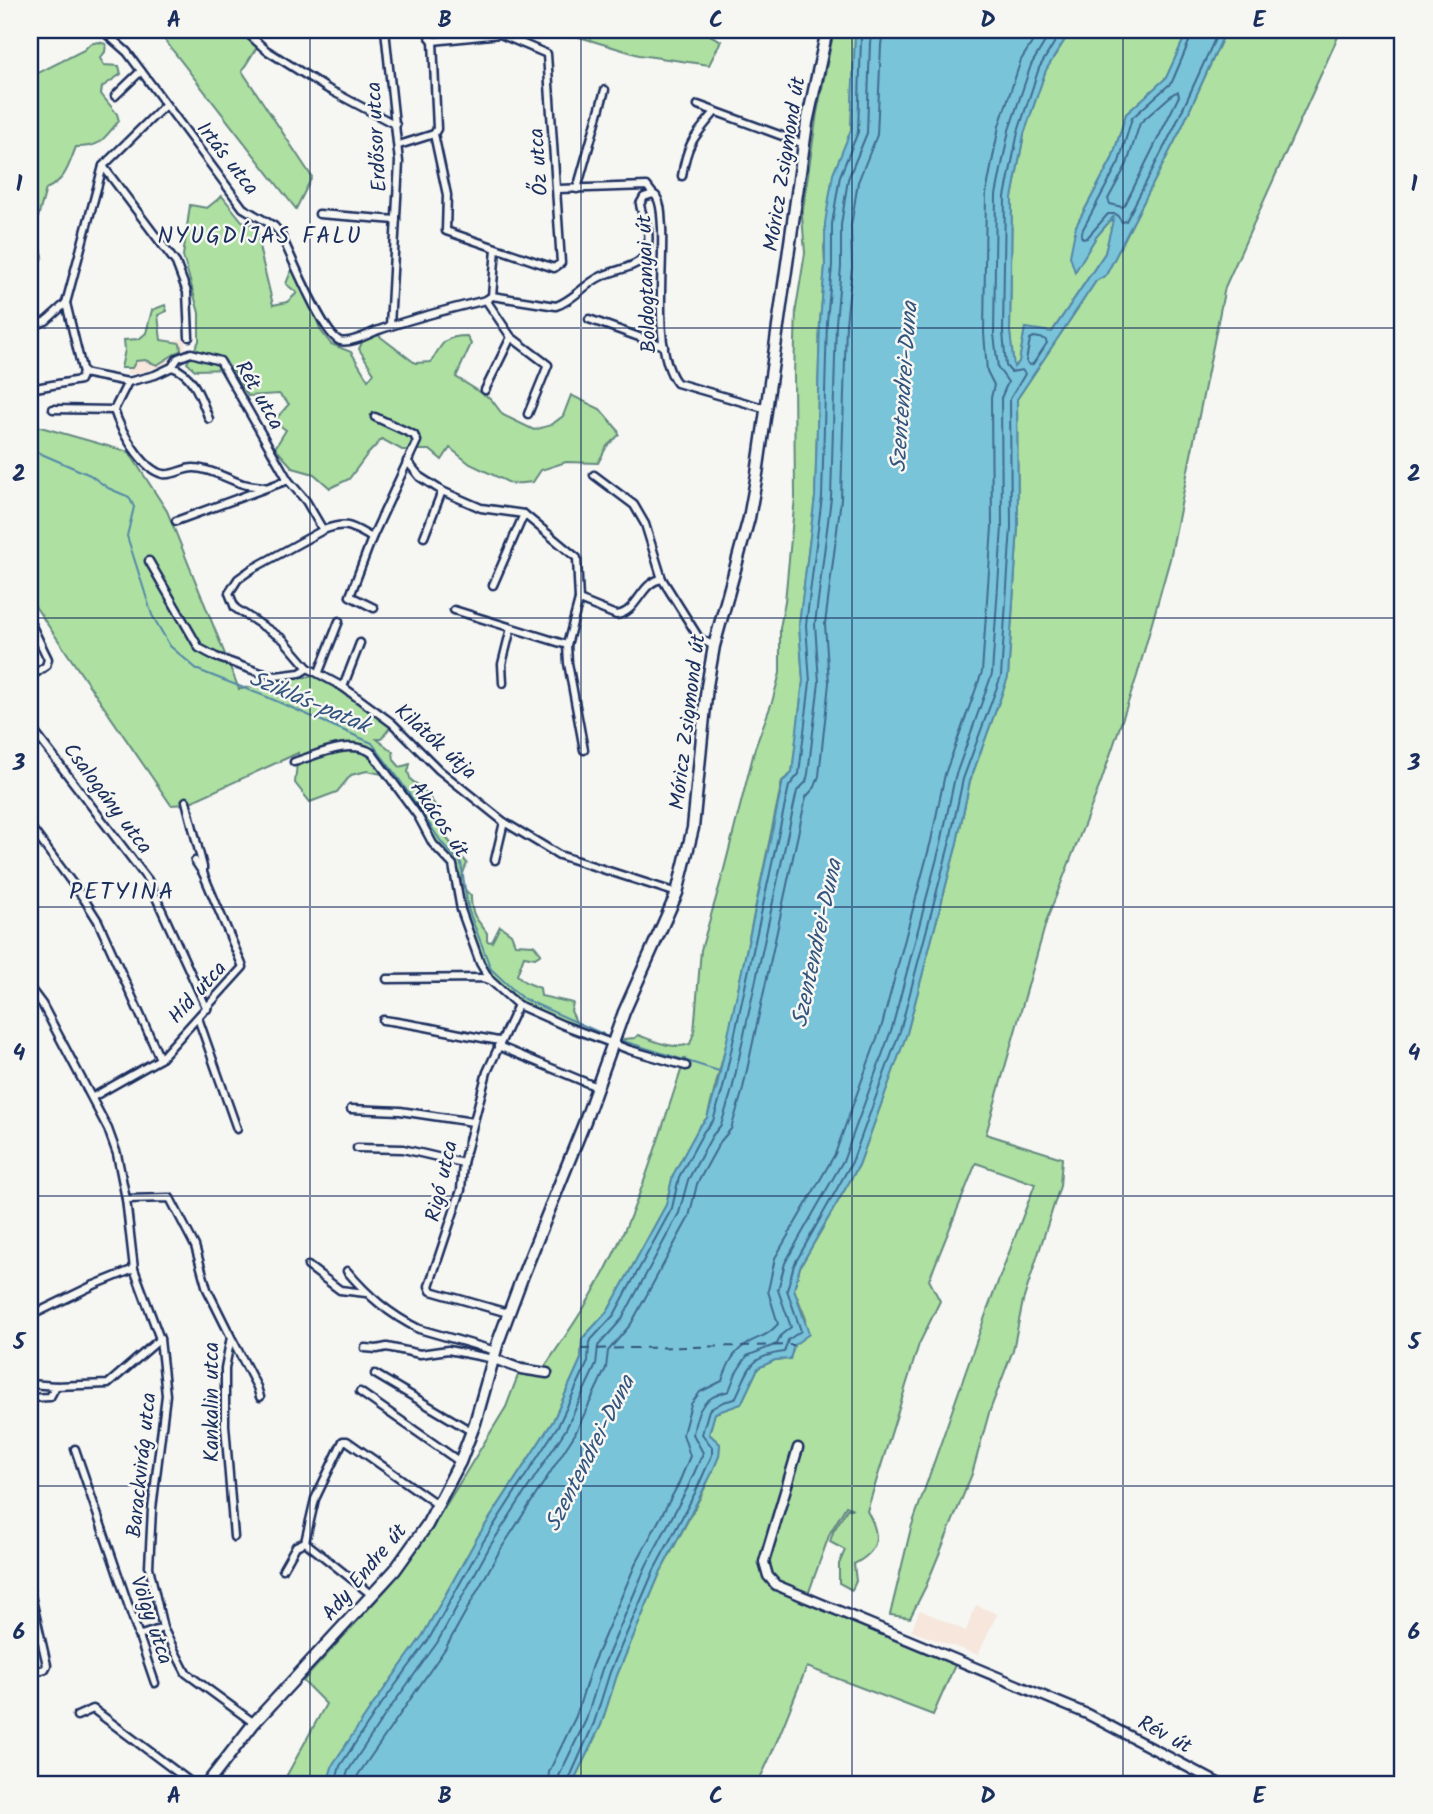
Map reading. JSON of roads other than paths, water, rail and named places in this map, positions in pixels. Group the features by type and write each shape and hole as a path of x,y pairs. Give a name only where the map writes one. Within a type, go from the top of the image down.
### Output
{"main road":[{"name":"Móricz Zsigmond út","path":"495,1355 508,1313 597,1087 611,1043 677,893 693,828 707,687 714,646 749,518 804,144 827,30"},
{"name":"Ady Endre út","path":"207,1784 254,1723 373,1595 412,1548 460,1462 495,1355"}],"street":[{"name":"Irtás utca","path":"102,30 127,51 243,208 274,226 280,233 307,287 313,306 324,324 342,342"},
{"path":"244,30 266,50 328,89 396,125"},
{"name":"Erdősor utca","path":"385,30 398,145 390,327"},
{"path":"429,30 433,41 437,129 434,134 447,195 446,230 496,249 489,298 511,337 549,367 528,414"},
{"path":"433,41 467,33"},
{"name":"Őz utca","path":"467,33 500,34 547,54 561,263 554,268 496,249"},
{"path":"115,96 141,71"},
{"path":"577,189 605,90"},
{"path":"30,390 80,380 83,373 66,303 103,166 165,105"},
{"path":"698,105 804,144"},
{"path":"682,176 685,153 690,142 715,112"},
{"path":"398,145 434,134"},
{"path":"103,166 176,263 187,292 189,337"},
{"path":"558,189 647,186 653,194"},
{"name":"Boldogtanyai út","path":"342,342 489,298 556,306 564,304 599,277 638,264 646,253 649,240 640,204 644,197 653,194 659,199 662,223 660,299 668,369 677,383 766,410"},
{"path":"319,214 396,220"},
{"path":"30,327 46,321 66,303"},
{"path":"589,319 664,346"},
{"path":"485,390 511,337"},
{"name":"Rét utca","path":"83,373 128,382 155,375 172,367 178,358 191,353 220,361 288,480"},
{"path":"172,367 182,370 199,392 209,419"},
{"path":"128,382 114,410 119,428 153,469 161,474 169,474 194,467 245,484 264,487"},
{"path":"53,409 114,410"},
{"path":"374,608 350,596 372,538 416,441 414,435 375,417"},
{"path":"407,461 421,477 442,491 481,508 524,514 577,558 579,600 567,645 584,750"},
{"path":"594,475 634,505 645,524 662,579 699,638 714,646"},
{"path":"176,520 288,480 306,501 323,530"},
{"path":"424,537 442,491"},
{"path":"494,585 524,514"},
{"path":"149,561 199,648 216,657 276,676 300,673 308,668 283,639 235,608 229,593 238,579 323,530 339,524 372,538"},
{"path":"579,600 622,615 647,586 662,579"},
{"path":"454,610 567,645"},
{"path":"319,672 339,621"},
{"path":"30,622 48,659 46,666 30,677"},
{"path":"503,684 502,664 511,628"},
{"path":"343,687 360,643"},
{"name":"Kilátók útja","path":"308,668 343,687 391,723 439,770 504,822 559,855 677,893"},
{"name":"Csalogány utca","path":"30,726 148,880 207,1009"},
{"name":"Akácos út","path":"294,762 353,747 364,748 372,753 418,816 433,844 453,865 461,910 489,980 518,1005 611,1043 686,1066"},
{"name":"Híd utca","path":"186,801 201,855 202,873"},
{"path":"495,860 504,822"},
{"path":"30,826 85,899 98,921 160,1059"},
{"name":"Híd utca","path":"93,1097 160,1059 243,967 195,861"},
{"path":"387,979 489,980"},
{"name":"Barackvirág utca","path":"30,988 42,1004 108,1129 117,1154 126,1199 134,1269 160,1339 166,1395 152,1509 149,1567 163,1628 186,1672 254,1723"},
{"name":"Rigó utca","path":"508,1313 429,1289 461,1190 463,1163 487,1072 518,1005"},
{"path":"198,1018 237,1129"},
{"path":"383,1020 433,1027 454,1035 499,1044 597,1087"},
{"path":"351,1109 400,1111 473,1122"},
{"path":"357,1148 402,1149 463,1163"},
{"name":"Kankalin utca","path":"126,1199 170,1198 195,1246 207,1289 231,1337 225,1368 225,1425 234,1536"},
{"path":"307,1266 340,1290 366,1293"},
{"path":"30,1316 134,1269"},
{"path":"347,1271 366,1293 388,1311 419,1329 495,1355 521,1368 547,1373"},
{"path":"231,1337 260,1397"},
{"path":"30,1384 108,1384 160,1339"},
{"path":"365,1348 387,1347 420,1354 448,1350 495,1355"},
{"path":"375,1374 471,1431"},
{"path":"30,1398 50,1397 56,1386"},
{"path":"360,1392 460,1462"},
{"path":"283,1569 296,1546 304,1542 316,1499 343,1441 347,1441 438,1505"},
{"name":"Rév út","path":"798,1448 764,1562 768,1576 776,1585 1093,1717 1220,1784"},
{"name":"Völgy utca","path":"75,1449 155,1683"},
{"path":"304,1542 373,1595"},
{"path":"30,1591 47,1665 45,1669 30,1673"},
{"path":"138,1636 163,1628"},
{"path":"77,1716 93,1709 193,1784"}],"water":[{"name":"Szentendrei-Duna","path":"859,30 1071,30 1046,70 1024,134 1012,198 1010,332 1014,367 1019,362 1025,328 1052,332 1105,253 1114,216 1096,237 1075,272 1070,256 1076,226 1112,159 1126,114 1166,78 1188,30 1226,30 1181,129 1106,275 1096,281 1017,399 1018,527 1008,677 970,781 956,847 907,1033 859,1165 800,1267 794,1289 809,1334 794,1345 790,1359 775,1360 758,1368 741,1404 715,1413 709,1434 720,1444 719,1456 660,1573 617,1675 601,1725 572,1784 327,1784 333,1764 423,1635 477,1538 553,1421 581,1359 582,1339 608,1311 666,1205 673,1175 699,1127 707,1118 717,1086 783,781 792,773 803,681 799,625 815,497 825,223 833,174 851,130 855,36"}],"waterway":[{"name":"Sziklás-patak","path":"30,449 90,475 108,488 129,497 134,507 127,536 152,615 170,646 198,670 372,743 442,843 461,863 468,909 491,969 522,998 603,1034"},
{"name":"Sziklás-patak","path":"620,1040 719,1071"}],"district":[{"name":"NYUGDÍJAS FALU","path":"260,235"},
{"name":"PETYINA","path":"122,891"}]}
